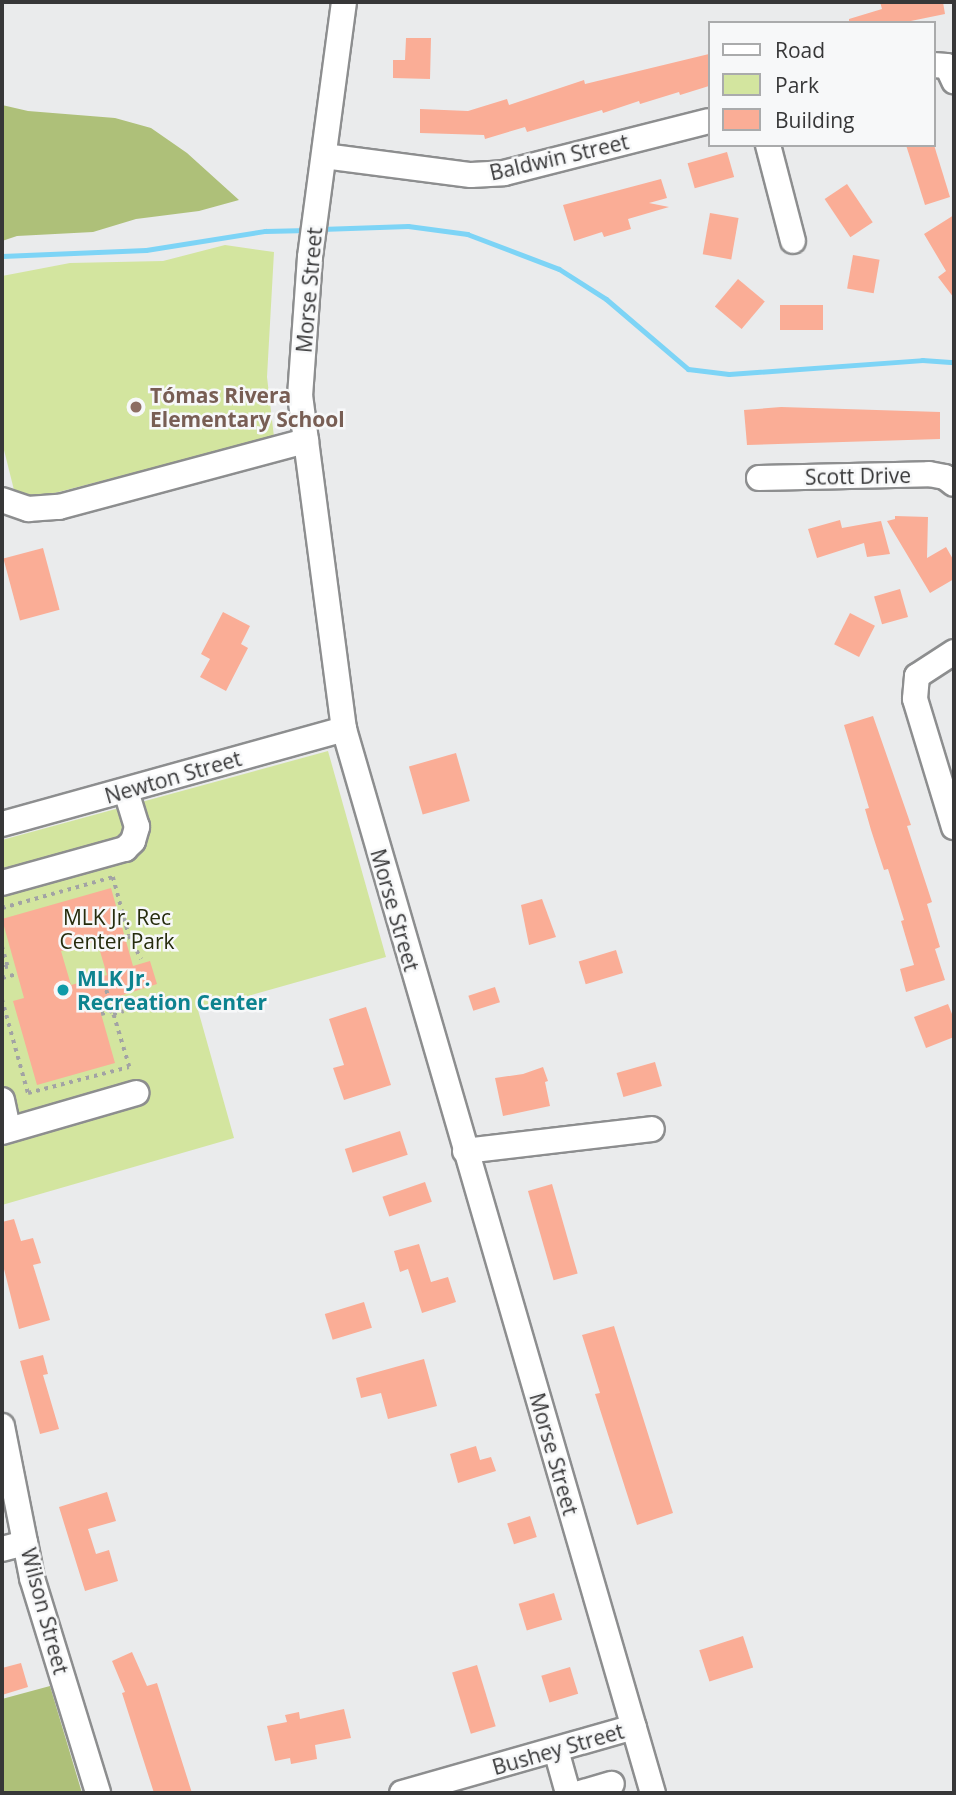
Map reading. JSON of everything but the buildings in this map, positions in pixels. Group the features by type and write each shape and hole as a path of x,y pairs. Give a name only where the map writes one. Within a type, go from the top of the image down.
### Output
{"street":[{"name":"Morse Street","path":"344,2 310,257 300,395 344,729 653,1793"},
{"name":"Baldwin Street","path":"324,156 471,175 504,173 708,121"},
{"path":"769,147 793,241"},
{"path":"2,500 28,509 59,508 306,441"},
{"name":"Scott Drive","path":"759,478 929,474 945,477 954,484"},
{"path":"954,652 917,676 915,699 954,827"},
{"name":"Newton Street","path":"2,824 344,729"},
{"path":"2,883 125,849 133,841 136,827 126,790"},
{"path":"2,1131 136,1093"},
{"path":"2,1100 7,1124 2,1131"},
{"path":"465,1151 653,1129"},
{"name":"Wilson Street","path":"2,1426 14,1546 33,1578 98,1793"},
{"name":"Bushey Street","path":"402,1793 634,1727"},
{"path":"556,1750 568,1793"},
{"path":"580,1793 612,1784"}],"path":[{"path":"2,908 113,877 129,936 141,959"},
{"path":"2,946 8,967 2,968"},
{"path":"2,978 17,974"},
{"path":"2,999 28,1093 129,1067 102,977"},
{"path":"101,1014 124,1010"}],"green space":[{"path":"2,105 28,111 115,118 151,128 187,153 239,200 199,211 136,219 93,232 17,236 2,241"},
{"name":"Tómas Rivera Elementary School","path":"225,245 274,252 267,377 274,437 35,498 15,494 2,442 2,276 70,263 163,261"},
{"name":"MLK Jr. Rec Center Park","path":"328,751 386,957 198,1010 234,1138 2,1205 2,840"},
{"path":"50,1686 82,1793 2,1793 2,1699"}],"waterway":[{"path":"321,229 408,226 467,234 559,269 606,299 688,369 729,374 922,360 954,362"},
{"path":"2,256 146,250 265,231 308,230"}],"place":[{"name":"Tómas Rivera Elementary School","path":"136,407"},
{"name":"MLK Jr. Recreation Center","path":"63,990"}]}
